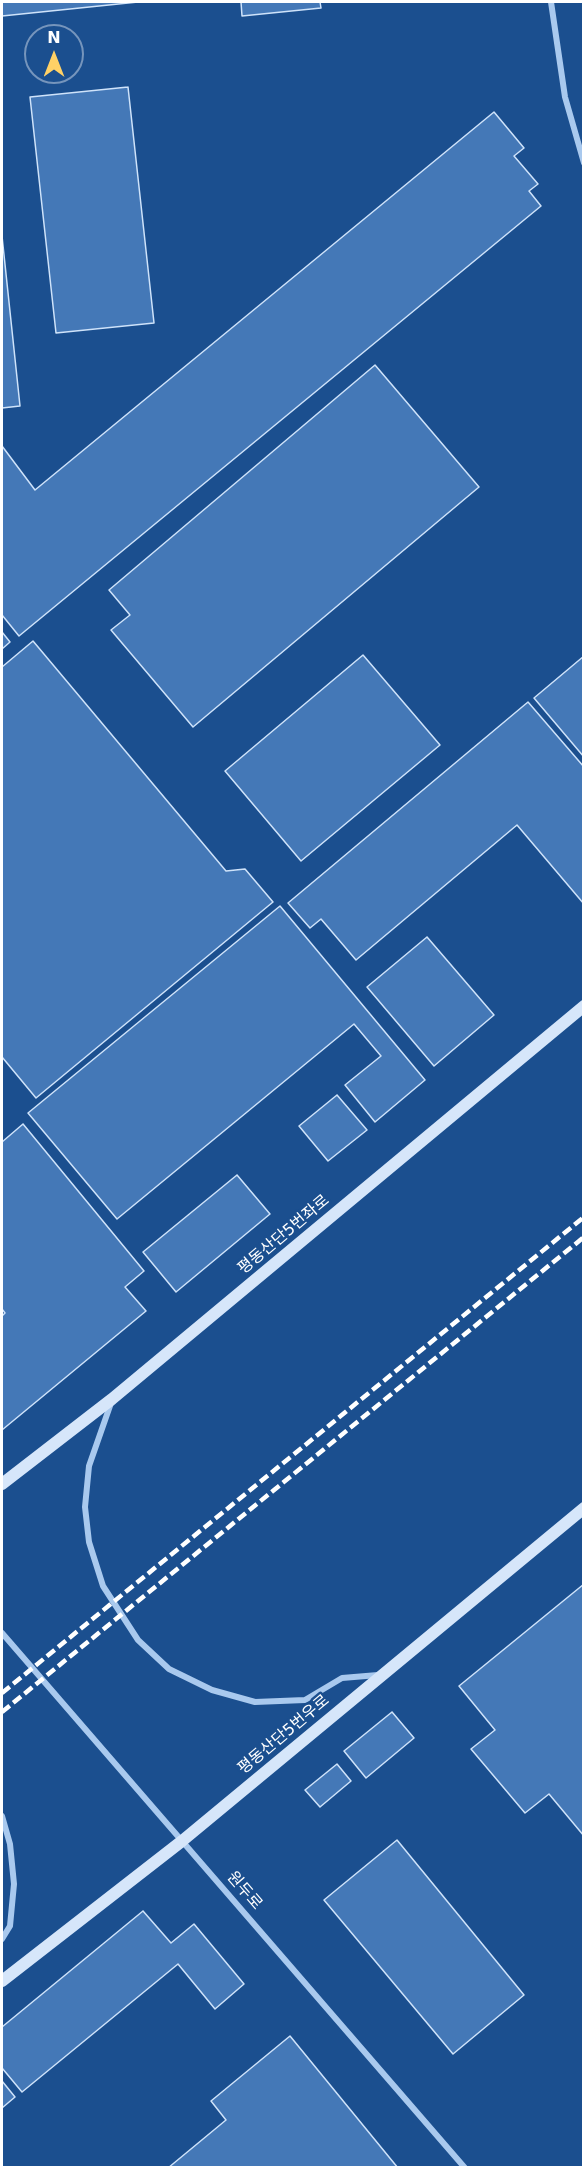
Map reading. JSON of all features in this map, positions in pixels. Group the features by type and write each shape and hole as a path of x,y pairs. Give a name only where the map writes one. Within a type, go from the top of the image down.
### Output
{"street":[{"path":"551,2 565,97 584,163"},
{"name":"평동산단5번좌로","path":"2,1484 112,1400 584,1006"},
{"path":"112,1400 89,1466 85,1507 89,1542 103,1586 138,1640 169,1669 212,1690 255,1702 305,1700 342,1678 382,1675"},
{"name":"평동산단5번우로","path":"2,1981 182,1841 584,1508"},
{"name":"원두로","path":"2,1633 465,2168"},
{"path":"2,1816 10,1844 14,1884 10,1926 2,1940"}],"building":[{"path":"2,2 138,2 2,16"},
{"path":"241,2 320,2 321,8 242,16"},
{"path":"128,87 154,323 56,333 30,97"},
{"path":"494,112 524,148 514,156 538,184 529,191 541,206 19,636 2,615 2,446 35,490"},
{"path":"2,236 20,406 2,408"},
{"path":"375,365 479,487 193,727 111,630 130,615 109,590"},
{"path":"2,632 10,642 2,649"},
{"path":"33,641 226,871 245,869 273,902 36,1098 2,1057 2,667"},
{"path":"363,655 440,745 301,861 225,771"},
{"path":"584,656 584,757 534,698"},
{"path":"528,702 584,767 584,904 517,825 356,960 321,919 310,928 288,903"},
{"path":"280,906 425,1080 375,1122 345,1085 381,1056 354,1024 117,1219 28,1113"},
{"path":"427,937 494,1015 434,1066 367,987"},
{"path":"337,1095 367,1130 328,1161 299,1126"},
{"path":"23,1124 144,1271 125,1287 146,1311 2,1430 2,1316 5,1313 2,1309 2,1142"},
{"path":"237,1175 270,1214 176,1292 143,1252"},
{"path":"584,1584 584,1836 549,1794 525,1813 471,1749 495,1730 459,1686"},
{"path":"392,1712 414,1738 366,1778 344,1751"},
{"path":"337,1764 351,1781 320,1807 305,1790"},
{"path":"397,1840 524,1995 453,2054 324,1900"},
{"path":"143,1911 171,1943 194,1924 244,1984 215,2009 178,1964 22,2092 2,2068 2,2027"},
{"path":"290,2036 398,2168 168,2168 226,2120 211,2101"},
{"path":"2,2081 15,2097 2,2108"}],"railway":[{"path":"2,1693 584,1217"},
{"path":"2,1712 584,1237"}]}
